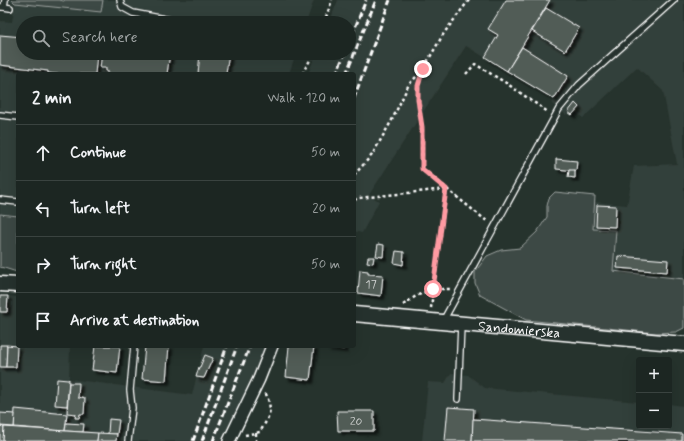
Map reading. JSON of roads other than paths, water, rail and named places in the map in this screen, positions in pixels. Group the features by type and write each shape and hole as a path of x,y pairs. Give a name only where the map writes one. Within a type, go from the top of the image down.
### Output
{"street":[{"path":"0,284 16,285"},
{"name":"Sandomierska","path":"356,314 461,325 684,344"},
{"path":"230,439 259,379 271,348"}],"lane":[{"path":"5,0 2,7 10,8"},
{"path":"120,0 122,7 133,13 149,16"},
{"path":"436,322 461,289 559,109 579,85 674,0"},
{"path":"0,115 16,117"},
{"path":"0,200 16,202"},
{"path":"458,399 461,325"},
{"path":"128,441 132,408 130,390 134,348"}],"railway":[{"path":"356,25 366,0"},
{"path":"356,49 376,0"},
{"path":"356,93 390,0"},
{"path":"337,72 342,60"},
{"path":"347,72 352,60"},
{"path":"193,441 226,348"},
{"path":"202,441 236,348"},
{"path":"213,441 249,348"}]}
